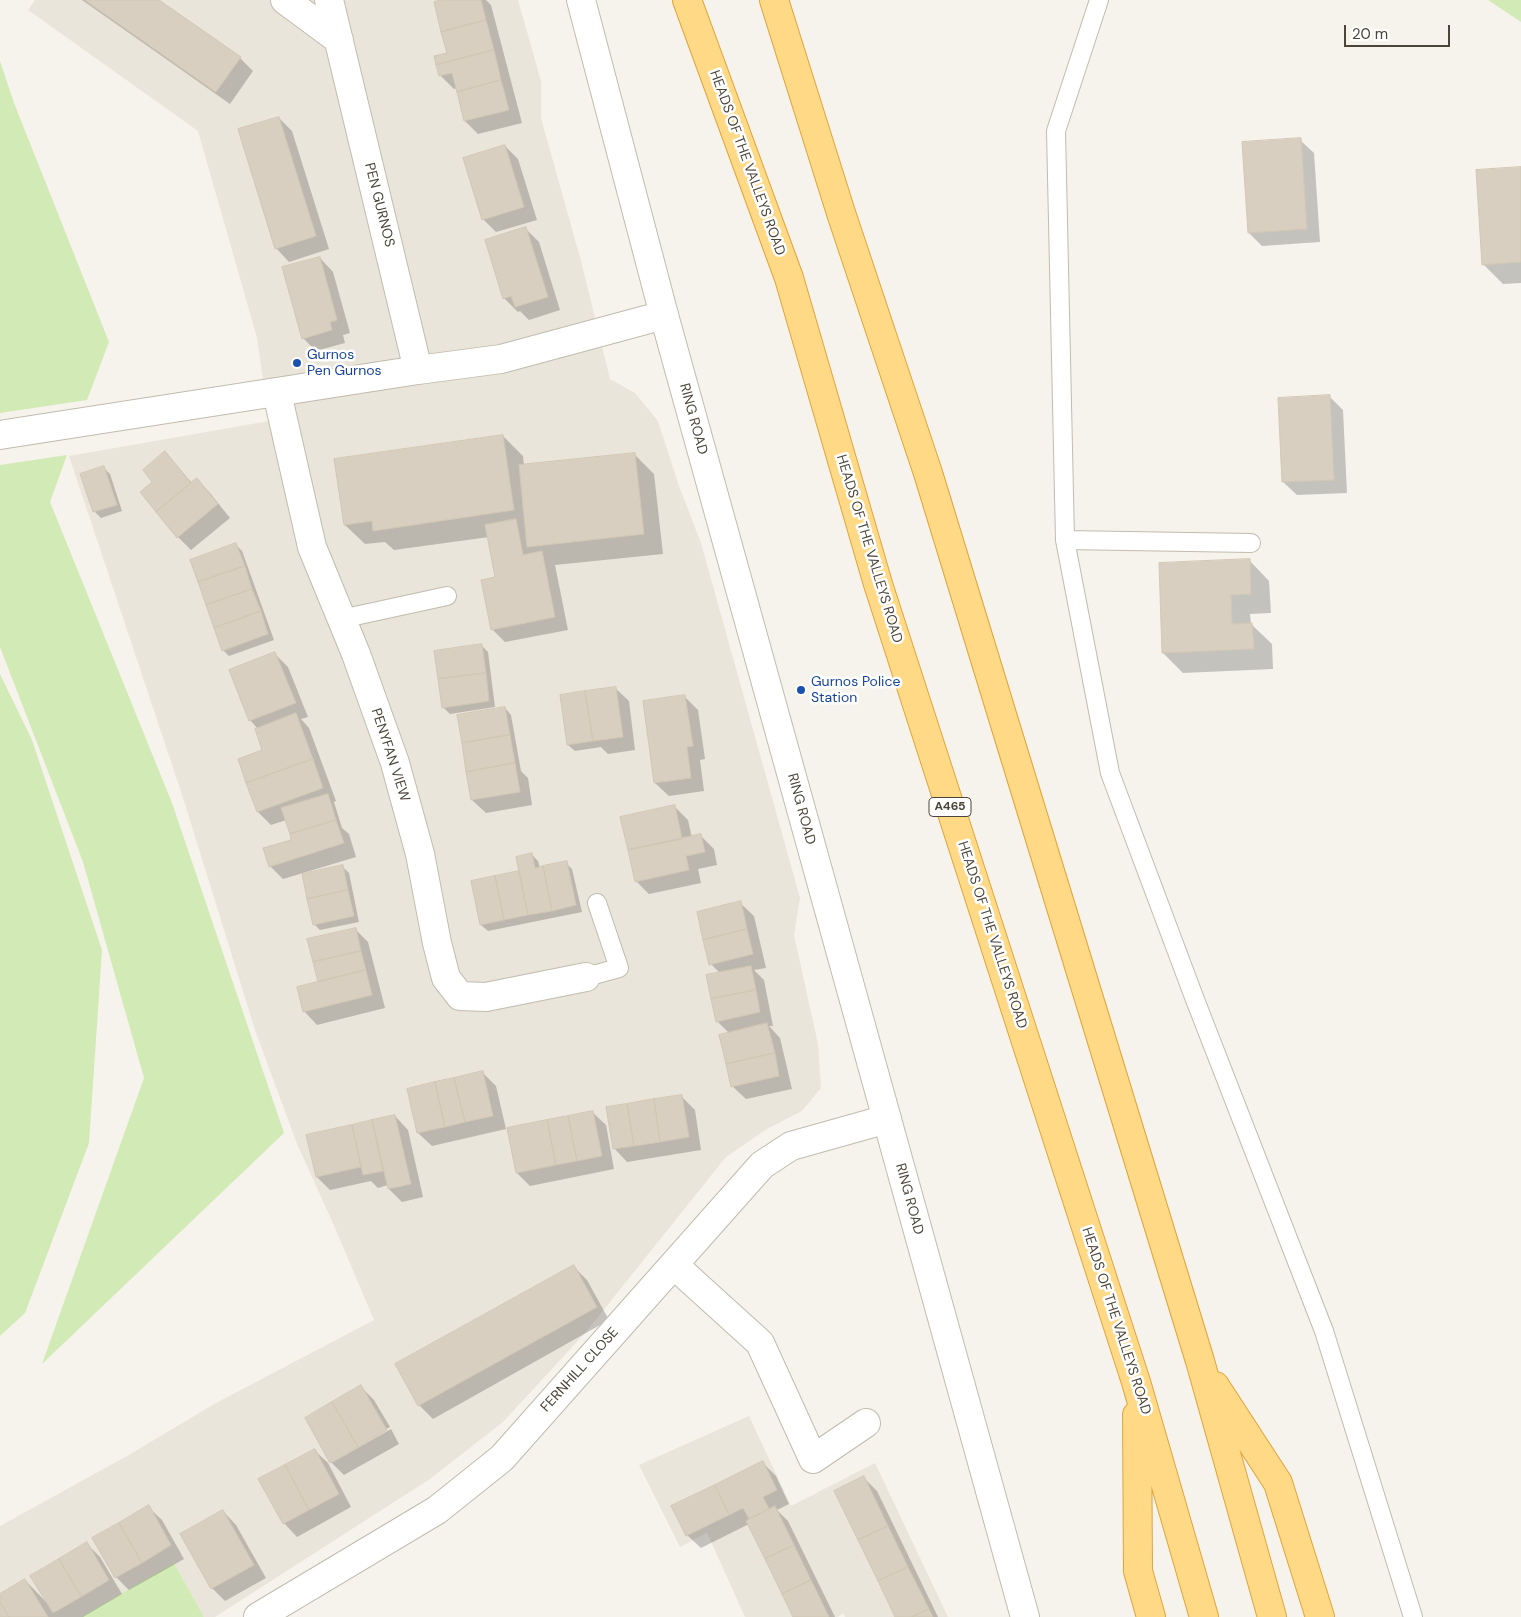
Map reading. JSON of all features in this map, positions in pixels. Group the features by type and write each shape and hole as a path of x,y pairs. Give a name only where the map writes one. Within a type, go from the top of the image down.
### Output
{"highway":[{"name":"HEADS OF THE VALLEYS ROAD","path":"687,0 789,278 878,584 1136,1382 1204,1617"},
{"path":"774,0 841,212 930,482 1200,1361 1272,1617"},
{"path":"1200,1361 1278,1482 1320,1617"},
{"path":"1136,1382 1138,1571 1151,1617"}],"street":[{"path":"285,0 339,40"},
{"name":"PEN GURNOS","path":"329,0 418,370"},
{"name":"RING ROAD","path":"581,0 664,315 1025,1617"},
{"path":"0,435 418,370 501,359 664,315"},
{"name":"PENYFAN VIEW","path":"277,393 312,547 356,654 395,763 420,854 437,943 446,978 460,996 486,997 586,977"},
{"name":"FERNHILL CLOSE","path":"258,1617 437,1510 502,1458 762,1166 791,1146 887,1119"},
{"path":"674,1265 760,1343 813,1459 866,1423"}],"lane":[{"path":"1099,0 1056,131 1065,540 1110,773 1197,1007 1324,1331 1413,1617"},
{"path":"1065,540 1251,543"},
{"path":"341,619 447,596"},
{"path":"586,977 619,968 597,902"}],"shaded area":[{"path":"35,0 518,0 541,81 541,118 581,261 610,379 635,393 658,421 679,486 701,543 800,898 794,935 818,1044 821,1088 802,1111 767,1129 726,1157 586,1332 503,1422 430,1479 215,1617 204,1617 174,1563 81,1617 0,1617 0,1526 127,1456 216,1403 374,1320 297,1144 255,1030 185,804 69,456 269,421 257,338 198,131 28,10"},
{"path":"749,1416 791,1506 875,1463 948,1617 845,1617 843,1613 838,1617 745,1617 707,1533 680,1547 639,1465"}],"green space":[{"path":"1488,0 1521,0 1521,22"},
{"path":"0,61 14,103 109,342 87,400 0,413"},
{"path":"67,455 50,502 172,803 284,1133 42,1364 144,1078 83,862 0,647 0,465"},
{"path":"0,674 32,740 102,950 89,1143 25,1313 0,1336"},
{"path":"174,1563 204,1617 81,1617"}],"building":[{"path":"85,0 159,0 241,57 216,92"},
{"path":"441,0 481,0 486,20 441,32 434,2"},
{"path":"486,20 494,50 436,65 434,56 447,53 441,32"},
{"path":"494,50 501,80 457,92 452,73 439,76 436,65"},
{"path":"501,80 509,110 464,121 457,92"},
{"path":"279,117 316,236 275,249 238,129"},
{"path":"1301,138 1307,229 1248,233 1242,142"},
{"path":"505,145 524,207 482,220 463,158"},
{"path":"1521,167 1521,262 1482,265 1476,170"},
{"path":"526,227 548,297 515,307 511,296 503,299 485,240"},
{"path":"320,257 337,320 330,322 332,330 302,339 282,267"},
{"path":"1330,395 1334,480 1282,482 1278,398"},
{"path":"503,435 514,510 373,531 372,521 344,525 334,459"},
{"path":"165,451 191,483 156,512 140,492 152,482 143,470"},
{"path":"635,453 644,534 527,547 519,465"},
{"path":"104,466 117,505 93,512 80,474"},
{"path":"197,478 218,504 177,538 156,512"},
{"path":"516,519 523,555 542,551 555,617 491,630 481,580 495,577 485,525"},
{"path":"236,543 245,566 198,582 190,560"},
{"path":"1250,559 1251,594 1231,595 1232,624 1252,623 1254,649 1162,653 1159,563"},
{"path":"245,566 252,589 206,605 198,582"},
{"path":"252,589 261,611 214,628 206,605"},
{"path":"261,611 268,634 222,651 214,628"},
{"path":"482,644 486,673 438,679 434,651"},
{"path":"275,652 296,703 249,721 229,670"},
{"path":"486,673 489,701 442,708 438,679"},
{"path":"616,687 623,737 593,741 585,691"},
{"path":"585,691 593,741 567,745 560,695"},
{"path":"685,695 693,746 687,747 691,778 654,783 643,701"},
{"path":"505,707 510,735 462,743 457,715"},
{"path":"296,713 313,759 246,783 238,759 262,750 255,729"},
{"path":"510,735 515,763 466,772 462,743"},
{"path":"313,759 323,788 257,812 246,783"},
{"path":"515,763 520,792 471,800 466,772"},
{"path":"328,794 336,820 290,834 281,808"},
{"path":"675,805 682,839 628,850 620,817"},
{"path":"336,820 344,843 269,867 263,848 291,840 290,834"},
{"path":"701,834 705,852 686,856 689,870 635,882 628,850"},
{"path":"532,853 535,868 543,866 552,911 528,915 516,857"},
{"path":"567,861 576,905 552,911 543,866"},
{"path":"343,865 348,890 307,899 302,874"},
{"path":"519,871 528,915 504,920 495,876"},
{"path":"495,876 504,920 480,925 471,881"},
{"path":"348,890 354,916 313,925 307,899"},
{"path":"741,901 747,929 703,940 697,912"},
{"path":"356,928 361,951 313,962 307,939"},
{"path":"747,929 753,954 709,965 703,940"},
{"path":"361,951 366,970 318,982 313,962"},
{"path":"751,966 756,990 711,999 706,975"},
{"path":"366,970 372,995 303,1012 297,987"},
{"path":"756,990 760,1012 716,1022 711,999"},
{"path":"767,1023 775,1053 726,1064 719,1035"},
{"path":"775,1053 779,1076 731,1087 726,1064"},
{"path":"483,1071 493,1116 465,1122 454,1078"},
{"path":"454,1078 465,1122 445,1127 435,1082"},
{"path":"435,1082 445,1127 417,1133 407,1089"},
{"path":"682,1095 689,1137 660,1142 654,1099"},
{"path":"654,1099 660,1142 634,1146 627,1104"},
{"path":"627,1104 634,1146 613,1149 606,1107"},
{"path":"593,1111 602,1156 577,1161 568,1116"},
{"path":"395,1115 411,1184 388,1189 372,1120"},
{"path":"568,1116 577,1161 556,1165 547,1120"},
{"path":"372,1120 383,1171 363,1175 352,1125"},
{"path":"547,1120 556,1165 516,1173 507,1128"},
{"path":"352,1125 361,1167 316,1177 306,1135"},
{"path":"574,1265 597,1307 418,1406 395,1364"},
{"path":"361,1385 387,1430 358,1447 332,1402"},
{"path":"332,1402 358,1447 330,1463 305,1418"},
{"path":"315,1449 339,1494 309,1510 285,1465"},
{"path":"763,1461 777,1490 763,1497 769,1509 749,1519 743,1508 729,1515 715,1485"},
{"path":"285,1465 309,1510 283,1524 258,1479"},
{"path":"864,1476 888,1526 858,1540 834,1491"},
{"path":"715,1485 729,1515 686,1536 671,1506"},
{"path":"149,1505 171,1545 142,1563 119,1523"},
{"path":"775,1506 794,1545 765,1559 746,1521"},
{"path":"223,1510 254,1565 211,1589 180,1534"},
{"path":"119,1523 142,1563 115,1578 92,1538"},
{"path":"888,1526 908,1567 878,1581 858,1540"},
{"path":"87,1542 109,1580 81,1597 59,1559"},
{"path":"794,1545 811,1580 782,1594 765,1559"},
{"path":"59,1559 81,1597 53,1613 30,1576"},
{"path":"908,1567 929,1609 912,1617 895,1617 878,1581"},
{"path":"25,1579 48,1617 9,1617 0,1602 0,1594"},
{"path":"811,1580 829,1617 793,1617 782,1594"},
{"path":"0,1602 9,1617 0,1617"},
{"path":"929,1609 933,1617 912,1617"}],"place":[{"name":"Gurnos Pen Gurnos","path":"297,363"},
{"name":"Gurnos Police Station","path":"801,690"}]}
